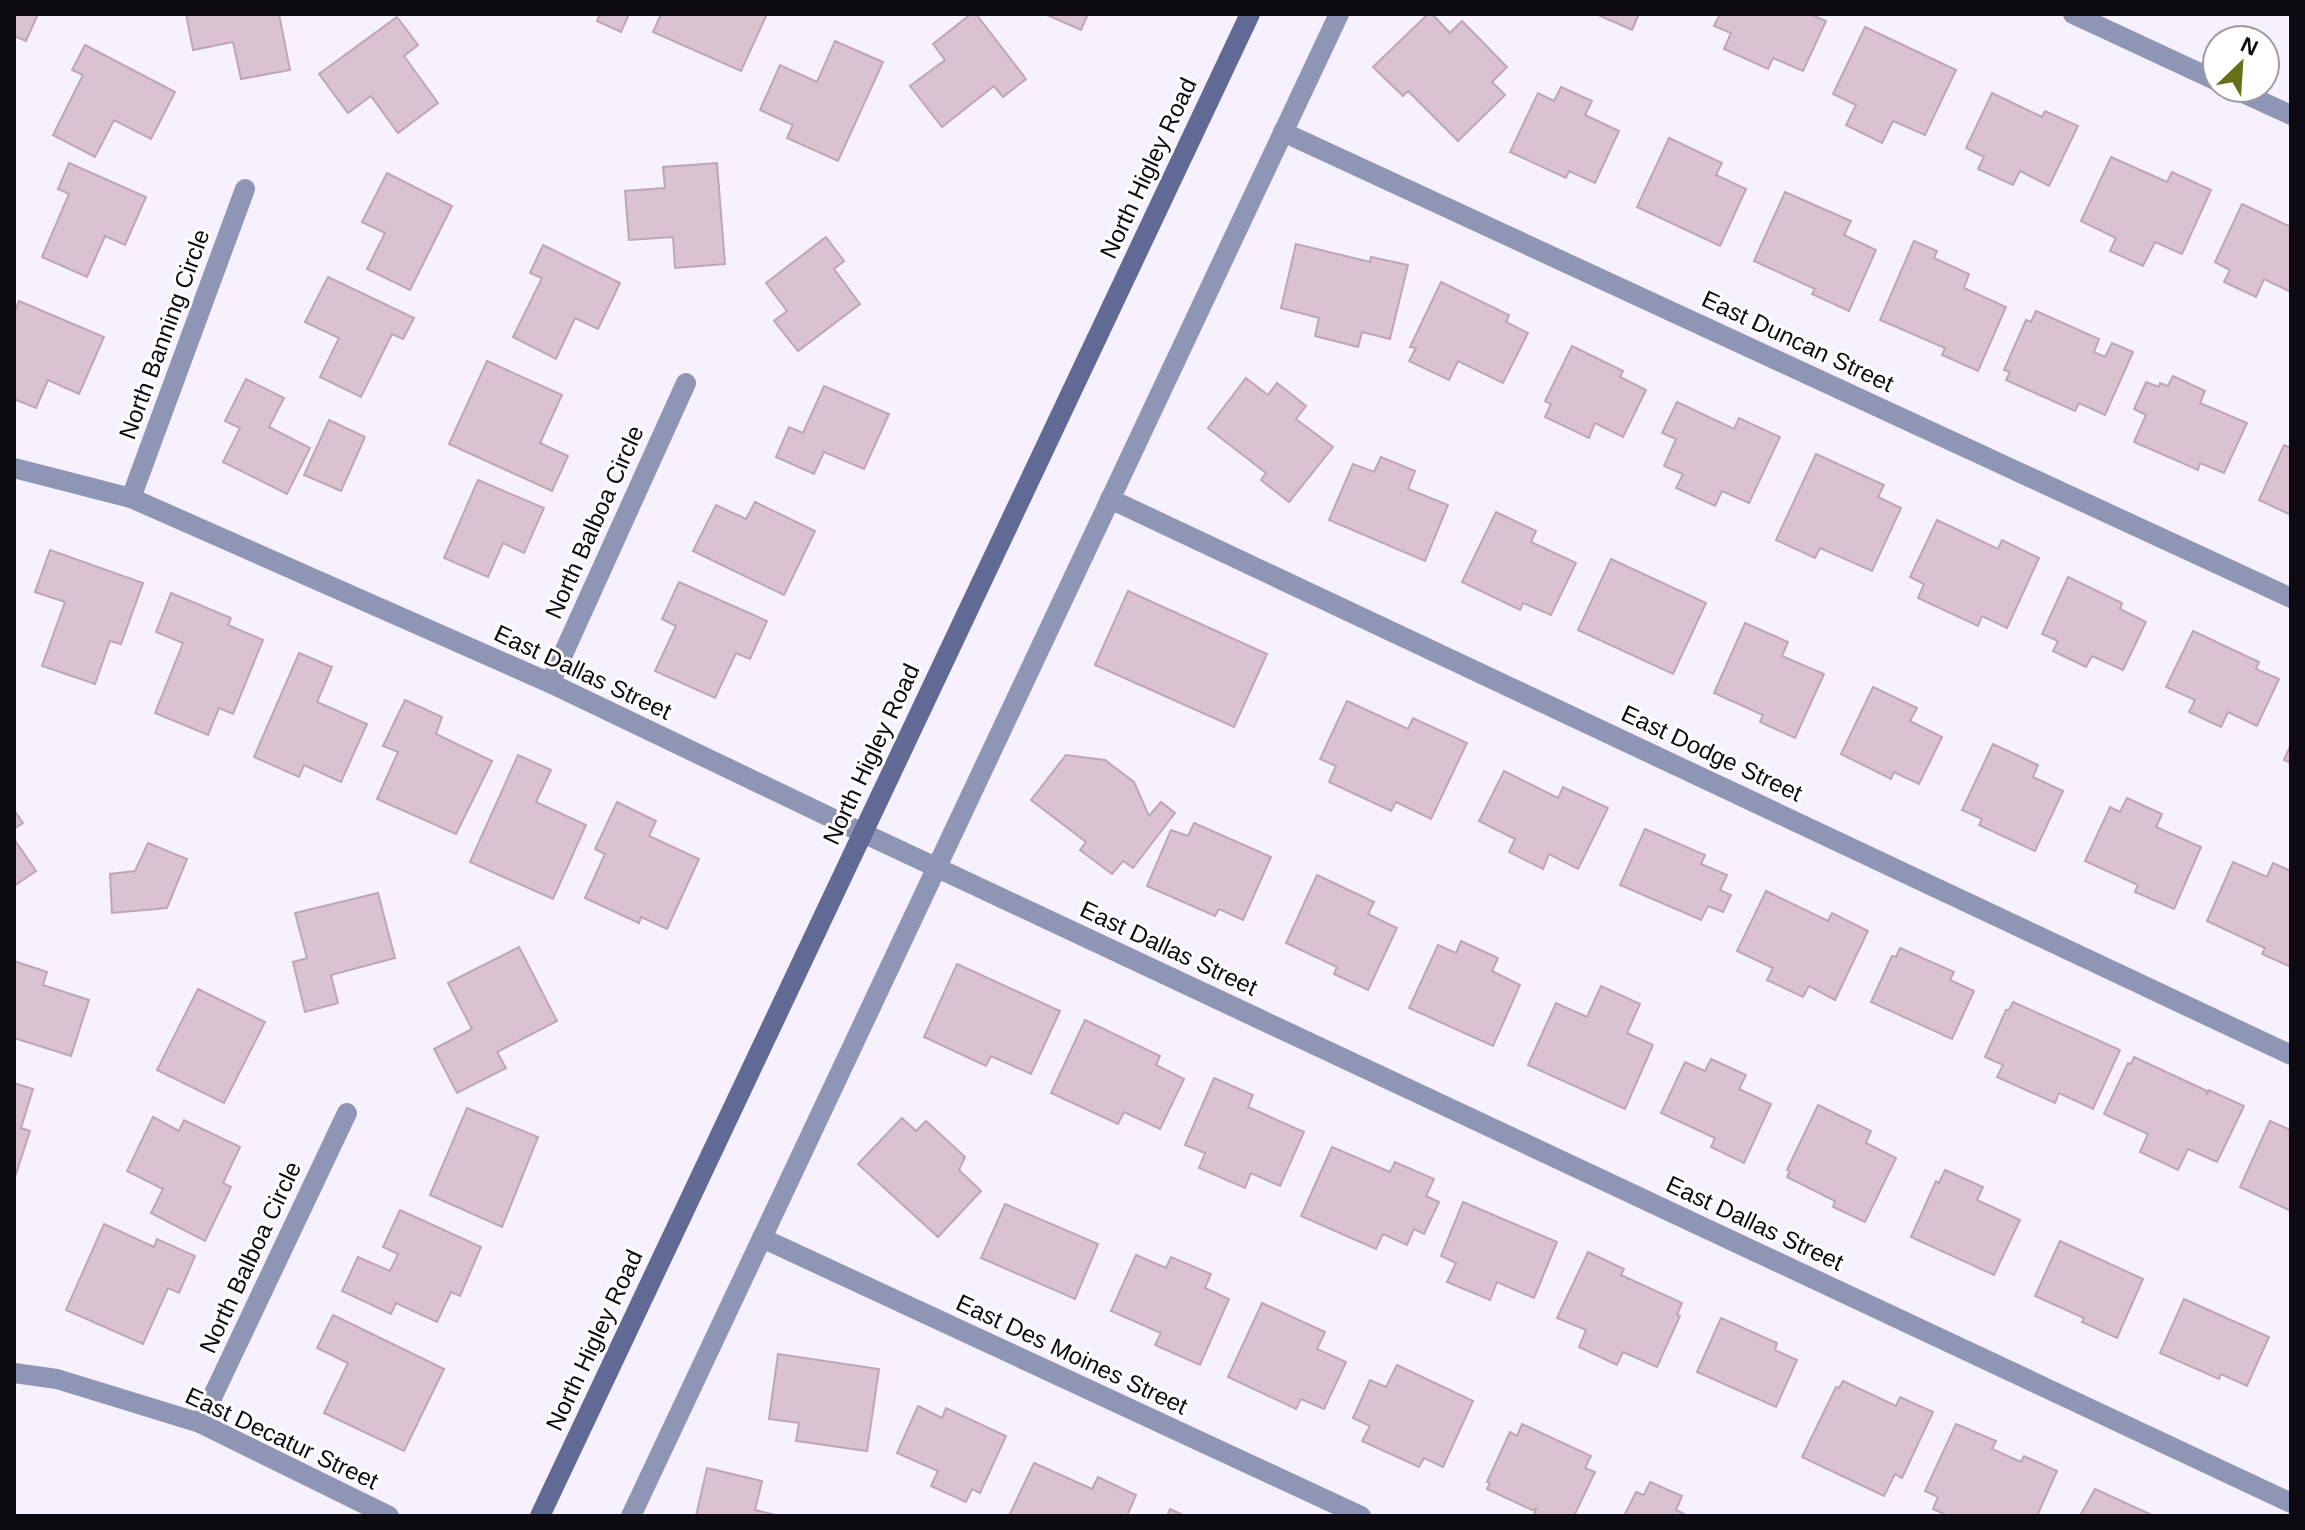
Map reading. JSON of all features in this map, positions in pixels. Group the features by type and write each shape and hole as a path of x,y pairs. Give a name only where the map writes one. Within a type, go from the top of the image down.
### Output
{"main road":[{"name":"North Higley Road","path":"540,1516 1250,14"}],"street":[{"path":"631,1516 1339,14"},
{"path":"2073,14 2201,74"},
{"path":"2267,104 2291,115"},
{"name":"East Duncan Street","path":"1283,132 2291,598"},
{"name":"North Banning Circle","path":"131,498 245,189"},
{"name":"North Balboa Circle","path":"550,683 686,383"},
{"name":"East Dallas Street","path":"14,468 131,498 550,683 936,868 2291,1503"},
{"name":"East Dodge Street","path":"1110,499 2291,1055"},
{"name":"North Balboa Circle","path":"200,1423 347,1113"},
{"name":"East Des Moines Street","path":"762,1238 1361,1516"},
{"name":"East Decatur Street","path":"14,1373 57,1379 200,1423 389,1516"}],"building":[{"path":"14,14 38,14 26,41 14,36"},
{"path":"186,14 279,14 290,70 241,79 233,42 193,50"},
{"path":"600,14 629,14 621,32 597,21"},
{"path":"661,14 767,14 741,71 653,32"},
{"path":"971,14 976,14 1026,79 1003,97 994,86 942,127 910,86 945,60 933,44"},
{"path":"1045,14 1088,14 1081,30"},
{"path":"1428,14 1432,14 1450,33 1462,21 1507,67 1492,82 1505,95 1458,141 1408,91 1403,96 1373,67"},
{"path":"1596,14 1639,14 1632,30"},
{"path":"1720,14 1809,14 1826,21 1803,71 1773,58 1768,69 1724,49 1731,33 1714,26"},
{"path":"397,17 418,45 404,56 438,103 398,133 371,96 348,113 319,74"},
{"path":"1865,27 1956,70 1925,135 1893,121 1882,143 1846,125 1856,105 1833,94"},
{"path":"835,41 883,62 838,161 787,138 793,125 760,110 780,65 817,82"},
{"path":"85,45 175,92 151,139 114,120 95,157 53,135 83,75 72,70"},
{"path":"1561,87 1592,101 1585,115 1619,131 1595,183 1569,171 1566,178 1510,152 1538,93 1554,101"},
{"path":"1992,93 2042,117 2045,111 2078,126 2049,186 2020,171 2013,185 1978,169 1984,157 1966,148"},
{"path":"1669,138 1722,163 1716,175 1746,189 1720,246 1637,207"},
{"path":"2111,157 2167,182 2172,172 2211,190 2182,254 2155,242 2143,266 2110,251 2116,238 2081,221"},
{"path":"69,163 146,197 125,245 105,236 87,277 42,257 69,194 58,189"},
{"path":"717,163 725,264 675,268 673,237 629,240 625,191 665,188 663,167"},
{"path":"387,173 452,206 410,290 367,269 385,233 362,222"},
{"path":"1785,192 1851,221 1844,235 1876,250 1849,311 1812,294 1815,289 1754,261"},
{"path":"2242,204 2291,227 2291,292 2264,279 2256,297 2224,282 2230,270 2215,262"},
{"path":"826,237 844,261 834,269 860,304 798,351 774,321 787,311 766,283"},
{"path":"1914,241 1937,251 1934,258 1969,274 1964,288 2006,307 1978,371 1942,355 1945,348 1880,320"},
{"path":"1296,244 1370,262 1371,257 1408,265 1390,339 1362,332 1358,347 1315,336 1319,318 1281,308"},
{"path":"543,245 620,283 598,329 575,318 556,359 513,337 542,278 530,273"},
{"path":"328,277 414,318 403,339 392,334 361,397 320,377 339,338 305,322"},
{"path":"1441,282 1509,315 1506,322 1528,333 1503,383 1458,361 1449,380 1409,361 1416,348 1410,347"},
{"path":"19,301 104,337 79,394 48,380 36,408 14,399 14,313"},
{"path":"2036,311 2099,339 2094,352 2105,357 2112,343 2133,352 2105,415 2079,403 2075,411 2006,380 2010,372 2004,370 2026,320 2031,322"},
{"path":"1572,346 1623,371 1620,377 1646,390 1623,437 1595,423 1589,438 1545,417 1551,404 1545,401"},
{"path":"487,361 562,395 540,443 568,456 552,491 449,444"},
{"path":"2173,376 2205,391 2200,403 2247,423 2224,473 2200,463 2198,470 2134,442 2146,415 2134,409 2146,382 2159,387 2160,383 2168,386"},
{"path":"1246,378 1268,395 1277,383 1306,406 1296,419 1333,447 1289,502 1261,480 1266,473 1208,428"},
{"path":"246,379 284,398 269,427 310,448 287,494 223,462 240,428 225,421"},
{"path":"824,386 889,414 864,469 824,452 814,474 776,457 789,427 803,433"},
{"path":"1677,402 1734,429 1739,418 1780,437 1749,503 1722,491 1715,506 1676,488 1683,474 1664,466 1676,439 1662,433"},
{"path":"329,420 365,437 341,491 304,475"},
{"path":"2284,445 2291,448 2291,515 2259,500"},
{"path":"1816,454 1884,485 1878,497 1901,508 1872,571 1820,548 1815,558 1776,540"},
{"path":"1381,457 1415,471 1408,489 1448,505 1425,561 1329,520 1353,464 1374,472"},
{"path":"478,480 544,508 524,553 503,543 488,577 444,558"},
{"path":"755,502 815,531 784,595 693,551 716,505 746,519"},
{"path":"1496,512 1536,531 1531,542 1576,563 1551,615 1523,603 1520,610 1462,582"},
{"path":"1937,520 1998,549 2002,540 2039,558 2007,628 1982,616 1978,626 1918,598 1924,584 1910,577"},
{"path":"50,550 143,583 121,644 110,641 95,684 42,666 65,602 35,592"},
{"path":"1611,559 1706,603 1673,674 1578,630"},
{"path":"2068,577 2122,603 2120,609 2146,622 2123,670 2092,656 2086,667 2053,651 2058,641 2042,634"},
{"path":"679,582 767,621 750,659 736,653 715,698 655,671 676,626 662,619"},
{"path":"1128,591 1267,654 1234,727 1095,665"},
{"path":"171,593 231,618 228,625 263,640 233,714 219,708 208,735 155,713 183,643 156,632"},
{"path":"1745,623 1788,642 1782,656 1824,674 1795,738 1760,722 1763,715 1714,693"},
{"path":"2193,631 2259,662 2256,669 2279,679 2257,726 2228,712 2221,727 2189,712 2195,700 2166,687"},
{"path":"299,653 332,667 317,702 367,724 341,782 304,765 299,777 254,757"},
{"path":"1873,687 1917,708 1910,721 1942,737 1919,784 1894,772 1891,779 1841,754"},
{"path":"405,700 442,717 436,734 492,761 456,834 377,799 398,752 383,746"},
{"path":"1347,701 1408,729 1413,718 1467,743 1431,819 1396,802 1391,811 1329,782 1336,766 1320,759"},
{"path":"1993,744 2038,765 2033,777 2063,791 2035,851 1979,825 1982,819 1962,810"},
{"path":"2291,744 2291,763 2284,760"},
{"path":"518,755 551,770 536,802 586,825 553,899 470,862"},
{"path":"1066,755 1105,760 1134,782 1149,816 1161,802 1175,813 1133,868 1123,861 1112,874 1080,850 1086,842 1031,800"},
{"path":"1504,771 1558,798 1563,787 1608,808 1578,869 1549,854 1543,869 1509,852 1515,839 1479,821"},
{"path":"2127,798 2162,814 2156,827 2201,847 2174,909 2135,892 2138,885 2085,861 2110,807 2120,812"},
{"path":"617,802 656,821 649,836 699,859 667,929 641,917 639,923 585,898 605,854 595,849"},
{"path":"14,810 23,823 14,829"},
{"path":"1194,823 1271,857 1243,920 1219,909 1215,916 1147,886 1171,830 1188,836"},
{"path":"1645,829 1705,855 1701,864 1727,875 1720,890 1731,895 1723,912 1708,906 1701,920 1620,885"},
{"path":"14,839 36,871 14,886"},
{"path":"148,843 187,859 167,908 112,913 110,874 135,871"},
{"path":"2233,862 2267,877 2273,863 2291,871 2291,967 2262,954 2265,948 2207,921"},
{"path":"1317,875 1374,902 1368,914 1397,928 1368,990 1334,974 1337,967 1286,943"},
{"path":"1766,891 1828,921 1832,913 1868,931 1835,1000 1809,986 1803,997 1767,980 1773,968 1737,951"},
{"path":"378,893 395,958 331,975 338,1003 305,1012 293,962 307,958 295,913"},
{"path":"1461,941 1498,958 1492,971 1520,985 1493,1046 1409,1008 1438,945 1456,953"},
{"path":"519,947 557,1021 497,1052 506,1068 457,1093 434,1049 472,1029 448,983"},
{"path":"1900,948 1954,972 1950,980 1974,991 1952,1039 1871,1002 1892,956 1896,957"},
{"path":"14,961 47,972 43,985 89,1000 71,1056 14,1038"},
{"path":"957,964 1060,1011 1031,1074 991,1056 986,1066 924,1037"},
{"path":"1601,986 1640,1004 1627,1033 1653,1045 1625,1109 1528,1065 1556,1003 1587,1017"},
{"path":"198,989 265,1022 224,1103 157,1070"},
{"path":"2013,1002 2120,1050 2093,1109 2059,1093 2055,1103 1997,1077 2003,1065 1985,1057 2006,1010"},
{"path":"1085,1020 1160,1056 1156,1065 1184,1079 1160,1129 1124,1112 1118,1124 1051,1093"},
{"path":"2134,1057 2207,1091 2207,1095 2209,1090 2244,1106 2217,1162 2188,1149 2178,1170 2140,1152 2148,1134 2104,1114 2128,1063 2131,1064"},
{"path":"1711,1059 1746,1075 1739,1089 1771,1104 1744,1163 1711,1147 1715,1138 1661,1113 1685,1062 1705,1071"},
{"path":"1214,1078 1253,1095 1248,1107 1304,1132 1280,1186 1251,1173 1245,1188 1199,1168 1205,1153 1185,1145"},
{"path":"14,1083 33,1089 21,1128 30,1131 15,1177"},
{"path":"1818,1105 1871,1131 1866,1143 1896,1158 1865,1222 1833,1207 1835,1201 1787,1177 1790,1171 1787,1170"},
{"path":"467,1108 538,1137 502,1227 430,1195"},
{"path":"153,1117 179,1131 184,1120 240,1147 223,1183 231,1187 205,1241 151,1213 163,1189 127,1171"},
{"path":"902,1118 916,1131 926,1121 965,1157 959,1170 981,1191 938,1237 858,1164"},
{"path":"2270,1121 2291,1130 2291,1211 2240,1187"},
{"path":"1332,1147 1390,1172 1395,1162 1434,1179 1426,1196 1439,1202 1424,1234 1414,1229 1407,1245 1383,1234 1376,1249 1301,1216"},
{"path":"1945,1170 1983,1187 1977,1200 2020,1220 1994,1275 1911,1237 1936,1181 1939,1183"},
{"path":"1463,1202 1557,1242 1534,1298 1497,1282 1490,1300 1447,1282 1456,1263 1441,1256"},
{"path":"1005,1204 1098,1244 1075,1299 981,1258"},
{"path":"400,1210 481,1247 460,1296 451,1292 437,1322 396,1303 391,1314 342,1291 358,1257 390,1271 398,1254 383,1247"},
{"path":"104,1224 154,1247 157,1239 195,1256 179,1293 168,1288 143,1344 66,1310"},
{"path":"2060,1241 2143,1279 2117,1338 2082,1322 2084,1318 2035,1296"},
{"path":"1588,1252 1624,1269 1621,1275 1682,1303 1677,1315 1680,1316 1657,1367 1623,1352 1617,1365 1579,1347 1586,1330 1557,1318"},
{"path":"1136,1255 1166,1268 1171,1257 1211,1274 1205,1288 1229,1299 1200,1365 1155,1345 1161,1333 1111,1311"},
{"path":"2184,1299 2269,1337 2247,1386 2221,1374 2219,1379 2160,1353"},
{"path":"1262,1303 1325,1332 1317,1349 1346,1362 1324,1409 1301,1399 1296,1409 1228,1377"},
{"path":"333,1315 444,1369 404,1451 324,1413 348,1363 317,1348"},
{"path":"1721,1318 1777,1343 1775,1350 1797,1360 1776,1407 1697,1372"},
{"path":"778,1354 879,1369 867,1451 796,1441 799,1423 769,1419"},
{"path":"1397,1365 1473,1401 1443,1467 1424,1458 1419,1467 1362,1441 1370,1426 1353,1418 1370,1380 1386,1387"},
{"path":"1843,1381 1896,1406 1900,1397 1933,1412 1902,1478 1895,1474 1884,1496 1802,1457 1836,1387 1839,1388"},
{"path":"918,1406 942,1418 946,1408 1006,1436 980,1493 972,1489 966,1502 931,1486 938,1471 897,1453"},
{"path":"1522,1424 1591,1456 1585,1468 1595,1472 1574,1516 1533,1516 1536,1509 1532,1510 1487,1489 1490,1483 1487,1482 1510,1432 1517,1436"},
{"path":"1956,1424 1996,1441 1992,1449 2021,1462 2024,1456 2057,1471 2037,1516 1948,1516 1933,1509 1938,1497 1925,1491"},
{"path":"1034,1463 1092,1489 1098,1477 1136,1495 1127,1516 1009,1516"},
{"path":"707,1468 762,1481 755,1510 780,1516 696,1516"},
{"path":"1650,1482 1682,1496 1676,1510 1688,1516 1624,1516 1636,1492 1644,1495"},
{"path":"2095,1489 2154,1516 2080,1516"},
{"path":"1170,1509 1185,1516 1167,1516"}]}
